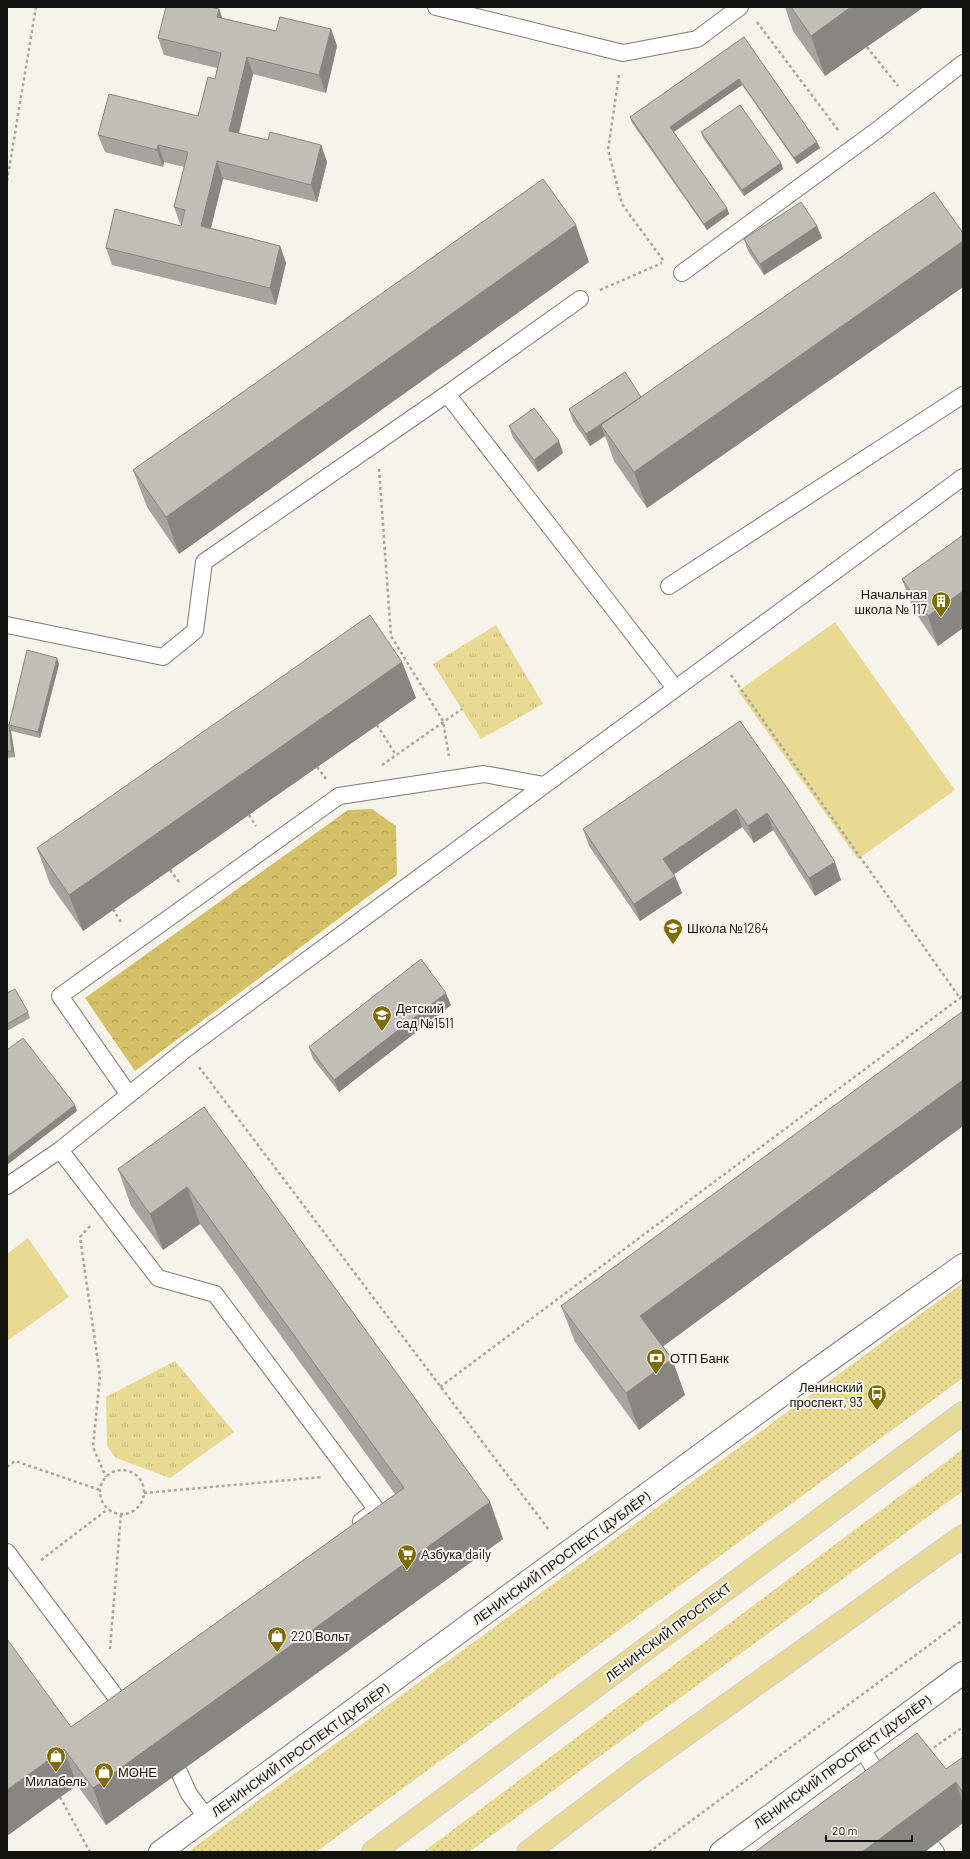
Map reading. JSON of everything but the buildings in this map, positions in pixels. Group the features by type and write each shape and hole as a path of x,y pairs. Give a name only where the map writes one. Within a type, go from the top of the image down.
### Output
{"main road":[{"name":"ЛЕНИНСКИЙ ПРОСПЕКТ","path":"373,1852 963,1413"},
{"path":"528,1852 639,1768 963,1536"}],"street":[{"name":"ЛЕНИНСКИЙ ПРОСПЕКТ (ДУБЛЁР)","path":"160,1852 803,1380 963,1265"},
{"name":"ЛЕНИНСКИЙ ПРОСПЕКТ (ДУБЛЁР)","path":"721,1852 963,1673"}],"lane":[{"path":"436,7 623,53 697,39 740,7"},
{"path":"682,273 852,148 963,63"},
{"path":"7,626 163,657 195,631 204,562 447,394 580,298"},
{"path":"447,394 675,688"},
{"path":"669,586 963,395"},
{"path":"7,1186 60,1150 186,1049 963,477"},
{"path":"129,1094 60,996 339,796 484,774 544,785"},
{"path":"60,1150 158,1278 215,1294 376,1510 351,1528"},
{"path":"7,1552 107,1684 123,1693 135,1723"},
{"path":"861,1748 892,1797"},
{"path":"174,1776 207,1818"}],"path":[{"path":"7,181 36,7"},
{"path":"754,18 852,148"},
{"path":"867,47 912,103"},
{"path":"580,298 664,262 622,204 608,150 623,53"},
{"path":"377,442 391,636 443,721 453,778"},
{"path":"440,1387 962,997 718,657"},
{"path":"377,768 462,709"},
{"path":"377,725 396,755"},
{"path":"186,1049 549,1530"},
{"path":"105,1210 80,1237 100,1376 93,1447 106,1477"},
{"path":"7,1467 15,1461 100,1490"},
{"path":"127,1471 140,1479 144,1493 143,1500 134,1511 121,1514 108,1509 101,1497 100,1490 106,1477 112,1472 127,1471"},
{"path":"144,1493 350,1475"},
{"path":"23,1573 108,1509"},
{"path":"107,1684 121,1514"},
{"path":"649,1852 963,1620"},
{"path":"60,1797 90,1852"}],"green space":[{"path":"835,622 955,790 858,859 738,691"},
{"path":"496,625 543,704 481,739 433,664"},
{"path":"372,809 396,826 397,875 135,1071 85,998 348,810"},
{"path":"28,1238 69,1297 7,1341 7,1254"},
{"path":"963,1283 963,1378 316,1852 188,1852"},
{"path":"175,1361 234,1432 170,1478 116,1458 107,1446 106,1397"},
{"path":"963,1449 963,1491 469,1852 423,1852"}],"place":[{"name":"Начальная школа № 117","path":"941,618"},
{"name":"Школа №1264","path":"673,945"},
{"name":"Детский сад №1511","path":"382,1032"},
{"name":"ОТП Банк","path":"656,1375"},
{"name":"Ленинский проспект, 93","path":"877,1411"},
{"name":"Азбука daily","path":"407,1571"},
{"name":"220 Вольт","path":"277,1653"},
{"name":"Милабель","path":"56,1773"},
{"name":"МОНЕ","path":"104,1789"}]}
